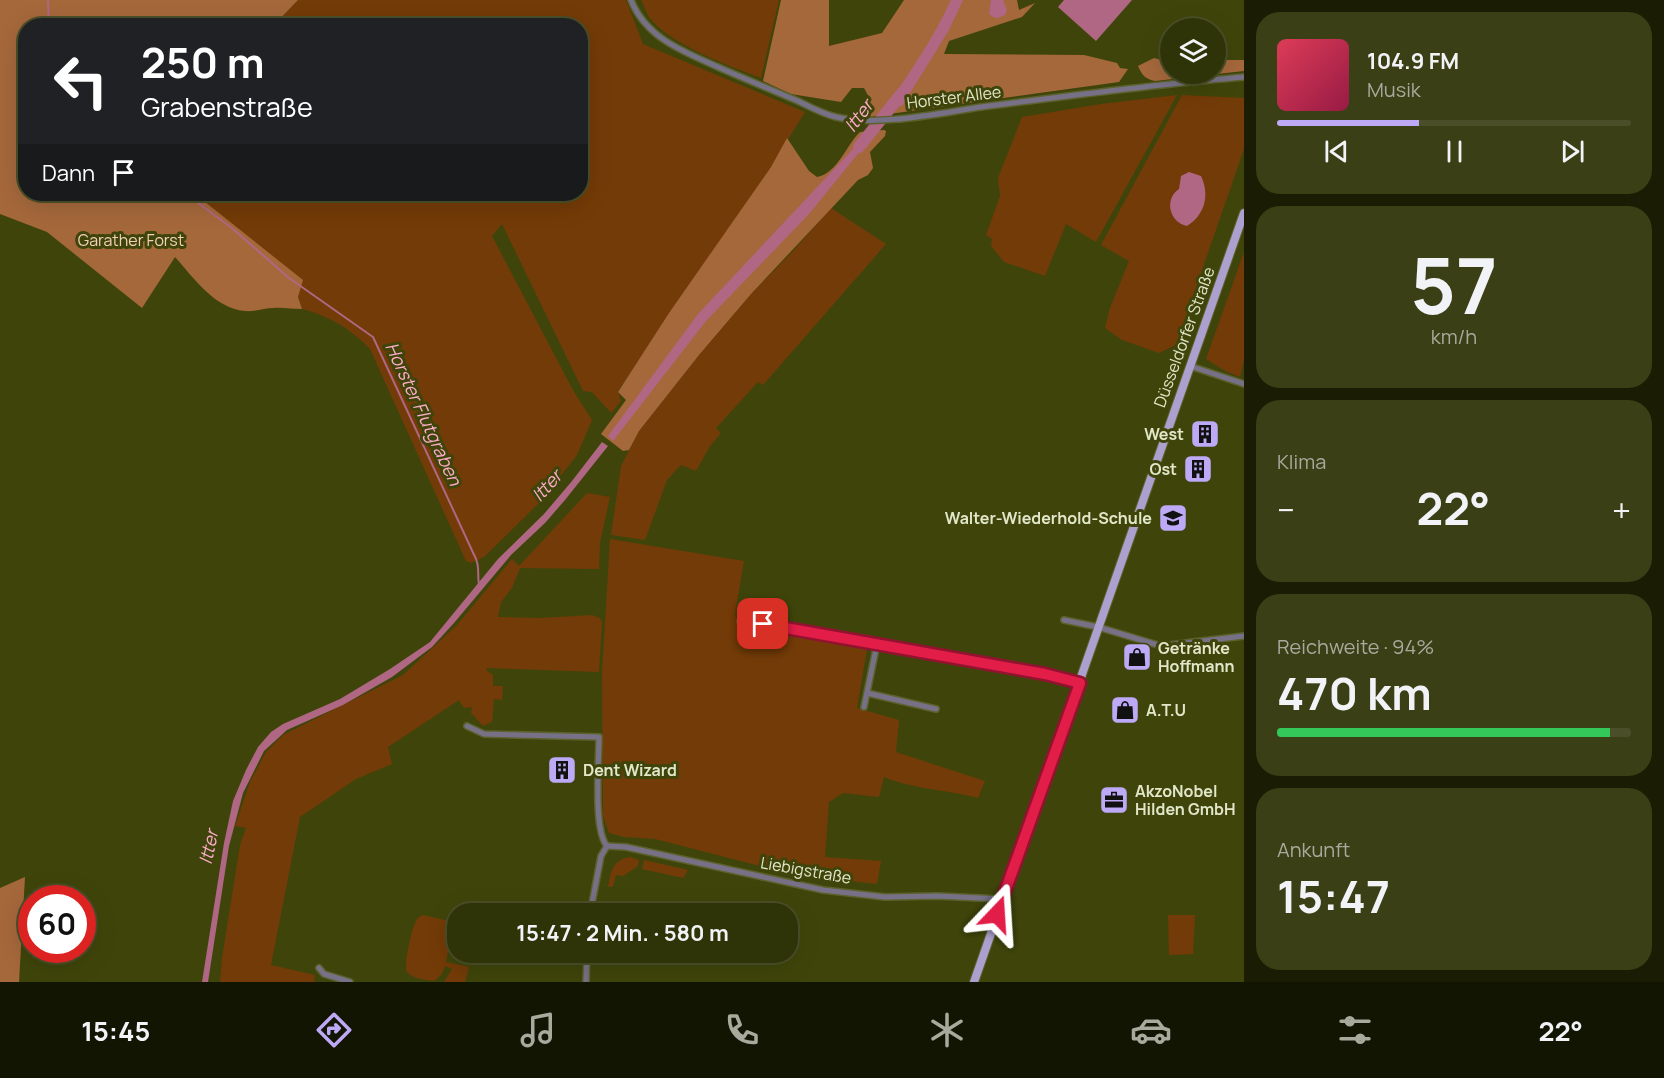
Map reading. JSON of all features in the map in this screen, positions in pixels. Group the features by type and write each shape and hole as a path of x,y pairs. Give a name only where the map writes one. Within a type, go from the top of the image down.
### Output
{"main road":[{"name":"Düsseldorfer Straße","path":"974,982 1244,213"}],"street":[{"name":"Horster Allee","path":"631,0 651,32 665,42 835,117 852,120 896,118 1138,87 1244,77"},
{"path":"1190,366 1244,384"},
{"path":"1064,620 1098,627 1161,646 1244,636"},
{"path":"740,621 1045,674 1080,683"},
{"path":"864,707 877,644"},
{"path":"867,693 936,709"},
{"path":"467,726 484,734 599,737 599,824 602,840 607,846 602,855 592,903"},
{"name":"Liebigstraße","path":"607,846 626,847 823,890 885,897 937,896 1002,899"},
{"path":"586,982 587,963"},
{"path":"319,968 324,974 350,982"}],"shaded area":[{"path":"298,0 626,0 643,44 805,112 771,167 618,391 621,401 611,413 592,392 583,391 502,224 492,236 574,392 592,420 577,455 539,503 484,557 471,563 466,561 370,349 339,324 302,309 298,297 302,280 204,201 588,201 588,18 281,18"},
{"path":"641,0 779,0 761,78 700,53 670,36 649,17"},
{"path":"951,0 963,0 949,30 902,106 886,107 929,42"},
{"path":"991,0 1003,0 1007,10 1005,15 998,18 989,14"},
{"path":"1064,0 1132,0 1096,41 1058,7"},
{"path":"1177,95 1096,242 1066,224 1045,276 1004,262 991,246 992,239 986,235 1000,196 998,178 1022,117"},
{"path":"1182,95 1244,98 1244,149 1176,345 1159,353 1122,340 1105,328 1110,308 1129,261 1101,245"},
{"path":"874,134 809,214 706,321 613,441 608,436 698,314 866,135"},
{"path":"1189,172 1201,176 1205,197 1202,210 1187,226 1176,220 1170,204 1174,193 1179,189 1181,176"},
{"path":"831,208 886,244 763,385 758,382 716,428 721,433 710,446 696,471 681,465 667,480 645,540 611,535 621,466 639,431 751,294"},
{"path":"1244,252 1244,360 1240,377 1206,359"},
{"path":"602,442 608,446 565,500 545,523 511,555 432,647 392,677 343,705 287,730 264,751 243,793 229,846 208,982 202,982 233,801 258,747 271,732 283,724 340,699 430,642 498,559 544,514"},
{"path":"587,493 610,497 600,543 599,569 520,568 512,588 501,602 498,617 540,618 592,615 600,618 602,622 599,672 487,668 486,670 493,675 493,686 503,686 502,700 494,699 492,722 483,726 471,713 472,707 464,708 459,700 388,747 392,764 356,779 300,817 271,965 315,975 314,982 220,982 240,845 246,828 235,826 250,782 266,752 283,735 403,675 456,626 512,559 519,566"},
{"path":"610,539 744,561 735,614 740,627 867,649 857,708 899,720 896,752 985,781 978,798 906,784 884,777 879,797 843,793 829,802 825,857 881,861 877,884 795,875 655,839 624,837 609,833 603,816 602,673"},
{"path":"630,857 639,860 638,866 623,876 616,875 613,886 608,887 616,864"},
{"path":"644,860 688,870 683,878 642,869"},
{"path":"423,915 447,920 446,962 469,967 465,982 444,982 452,969 445,966 442,974 434,981 416,978 407,972 407,955 417,919"},
{"path":"1168,915 1195,915 1193,954 1169,955"}],"green space":[{"name":"Garather Forst","path":"0,0 298,0 281,18 18,18 18,201 204,201 303,280 298,297 302,309 276,308 248,311 234,309 206,291 175,257 142,308 47,232 0,214"},
{"path":"781,0 829,0 829,46 882,33 904,0 1017,0 1019,10 1035,3 1022,17 949,41 944,54 1084,55 1117,63 1120,68 1128,69 1119,82 868,117 864,115 870,108 867,107 870,99 864,88 852,88 841,102 791,94 763,81"},
{"path":"1154,58 1160,60 1160,80 1155,81 1144,76 1138,66"},
{"path":"1226,60 1244,60 1244,71 1226,73"},
{"path":"886,131 885,136 870,152 873,168 868,175 858,180 751,294 639,431 629,450 623,451 601,434 626,400 618,392 669,313 771,167 787,138 809,171 817,177 831,170 860,132"},
{"path":"25,877 25,885 18,885 19,982 0,982 0,888"}],"waterway":[{"name":"Horster Flutgraben","path":"48,0 49,18"},
{"name":"Itter","path":"859,147 902,93"},
{"name":"Horster Flutgraben","path":"195,201 233,229 289,278 373,337 476,559 479,584"}],"place":[{"name":"West","path":"1205,434"},
{"name":"Ost","path":"1198,469"},
{"name":"Walter-Wiederhold-Schule","path":"1173,518"},
{"name":"Getränke Hoffmann","path":"1137,657"},
{"name":"A.T.U","path":"1125,710"},
{"name":"Dent Wizard","path":"562,770"},
{"name":"AkzoNobel Hilden GmbH","path":"1114,800"}],"route":[{"path":"763,624 1045,674 1080,683 997,914"}]}
